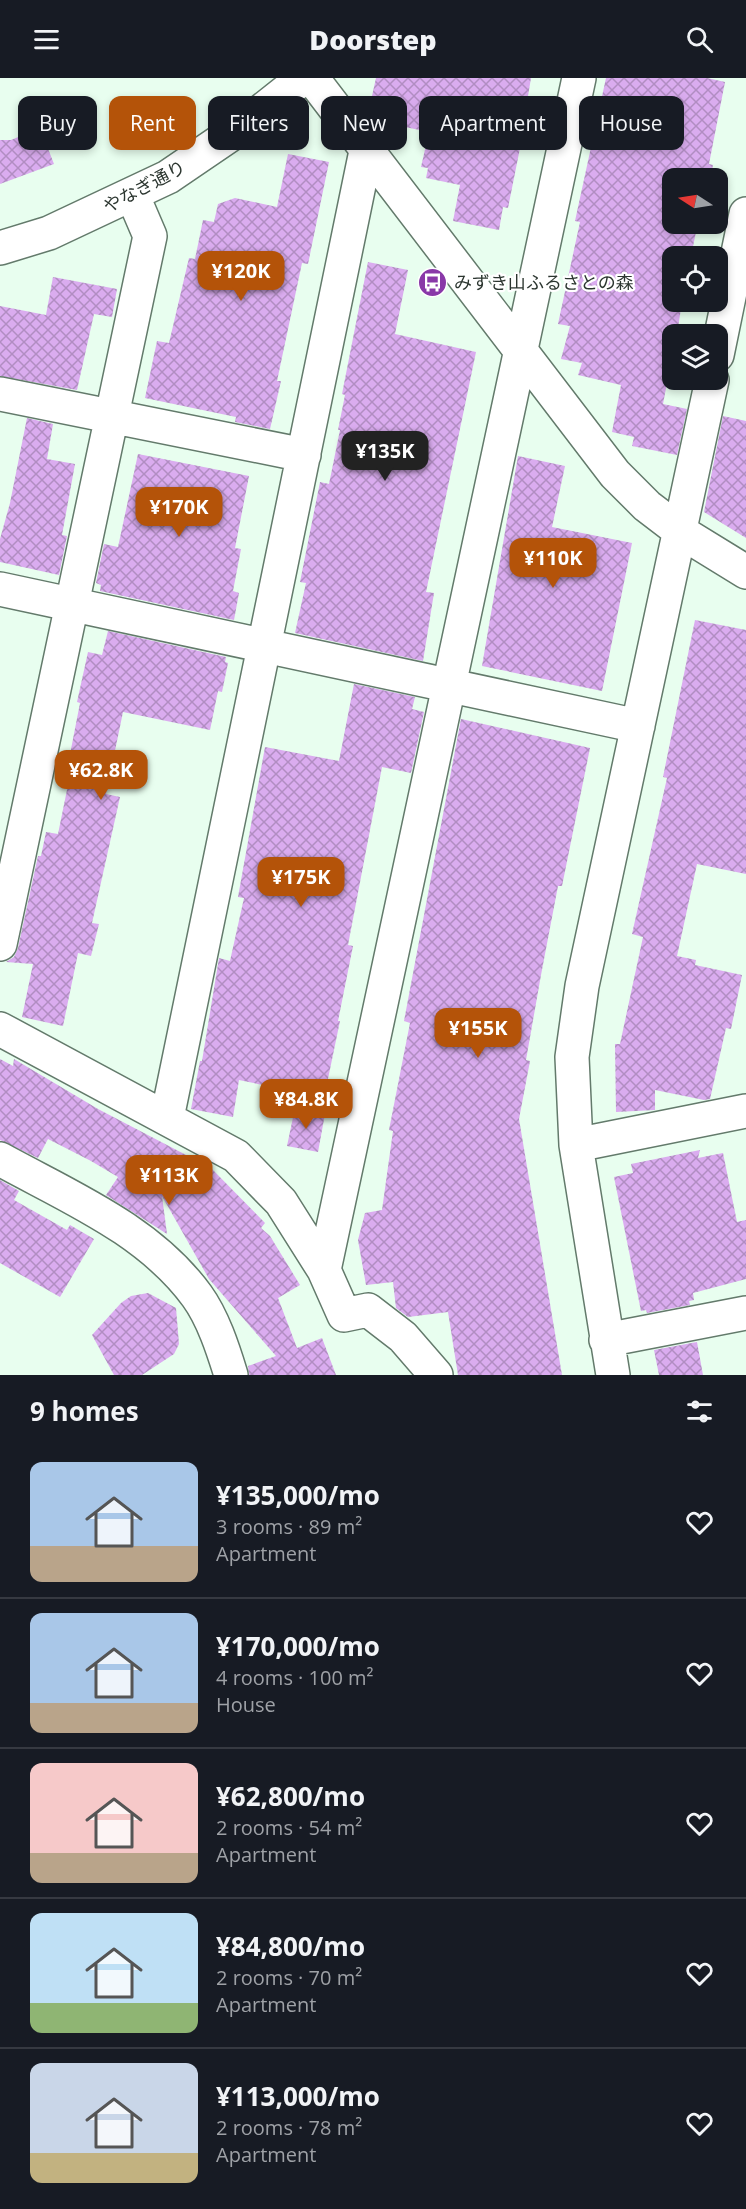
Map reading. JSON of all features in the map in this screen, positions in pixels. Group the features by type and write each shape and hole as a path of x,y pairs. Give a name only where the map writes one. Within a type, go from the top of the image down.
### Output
{"street":[{"name":"やなぎ通り","path":"0,248 49,233 168,177 240,128 303,78"},
{"path":"312,78 615,474 647,506 681,532 746,572"},
{"path":"324,1270 579,78"},
{"path":"167,1118 366,151"},
{"path":"0,944 150,236 132,194"},
{"path":"723,324 746,214"},
{"path":"613,1375 576,1145 572,1057 582,986 710,390"},
{"path":"0,394 304,455"},
{"path":"0,589 638,726"},
{"path":"0,1029 236,1156 281,1203 324,1270 344,1315 368,1310 403,1337 436,1375"},
{"path":"576,1145 746,1112"},
{"path":"0,1159 121,1225 160,1254 198,1297 223,1348 231,1375"},
{"path":"606,1340 746,1313"}],"building":[{"path":"376,78 531,78 528,96 419,96 419,130 407,127 407,96 372,96"},
{"path":"606,78 707,78 725,82 709,164 713,165 712,168 662,168 662,234 696,234 693,246 662,246 662,312 680,312 679,324 662,324 662,390 666,390 663,404 687,409 677,455 632,446 634,437 612,432 621,385 578,375 582,363 561,359 570,326 558,324 580,222 575,221 590,150 684,150 684,96 602,96"},
{"path":"18,137 18,150 49,150 54,164 0,184 0,140"},
{"path":"425,150 520,150 508,208 503,207 499,230 453,221 460,185 426,178 428,168 421,167"},
{"path":"288,154 329,162 308,264 302,263 277,381 281,381 270,429 235,422 236,417 145,398 157,341 169,343 189,258 195,259 203,220 214,222 218,204 235,198 277,207"},
{"path":"368,262 408,270 395,334 476,352 426,592 434,593 423,661 295,633 306,583 300,582 320,482 329,484 340,430 338,430 345,395 342,394"},
{"path":"53,277 117,289 112,317 94,314 77,390 0,376 0,306 46,315"},
{"path":"723,416 746,421 746,538 704,512"},
{"path":"27,418 53,424 47,459 75,464 62,535 67,536 59,575 0,562 0,539 10,503"},
{"path":"138,454 249,476 235,548 241,549 233,591 239,593 234,620 100,591 101,585 96,583 104,544 118,547"},
{"path":"518,456 565,466 552,527 632,543 602,691 482,666"},
{"path":"695,620 746,630 746,874 697,864 677,956 696,960 695,965 742,975 731,1029 726,1028 710,1099 704,1100 655,1090 655,1110 616,1112 615,1044 620,1044 643,937 632,934 667,778 663,777"},
{"path":"108,631 226,657 225,662 228,663 222,692 218,691 210,730 123,712 106,794 120,797 92,923 99,924 91,956 78,953 63,1026 22,1017 33,964 6,962 14,957 18,948 38,856 41,856 46,832 58,834 69,780 65,780 80,703 77,702 88,652 102,655"},
{"path":"354,684 415,697 412,709 424,712 411,773 382,767 348,945 353,946 324,1098 239,1080 233,1117 191,1109 200,1061 202,1061 219,958 230,961 244,898 238,897 265,747 339,761"},
{"path":"461,719 590,748 562,886 558,886 526,1060 530,1061 519,1119 562,1375 458,1375 448,1312 408,1317 396,1308 393,1282 366,1285 358,1240 365,1213 382,1210 393,1131 389,1130 410,1023 404,1021"},
{"path":"0,1059 13,1066 14,1059 98,1109 211,1168 265,1223 261,1228 270,1236 300,1285 278,1298 297,1348 322,1338 336,1375 249,1375 248,1366 276,1356 209,1279 162,1196 167,1234 106,1195 118,1177 91,1161 48,1139 38,1158 0,1140"},
{"path":"295,1108 325,1114 318,1152 287,1146"},
{"path":"700,1150 698,1158 723,1153 737,1222 746,1220 746,1279 693,1293 694,1300 689,1301 690,1305 647,1313 646,1310 641,1311 614,1177 633,1173 631,1164"},
{"path":"0,1180 19,1191 14,1200 67,1230 70,1225 94,1239 60,1297 0,1263"},
{"path":"148,1293 176,1308 179,1344 174,1354 142,1375 114,1375 92,1335 121,1303 131,1296"},
{"path":"697,1342 703,1375 659,1375 654,1350"}],"place":[{"name":"みずき山ふるさとの森","path":"433,282"}]}
